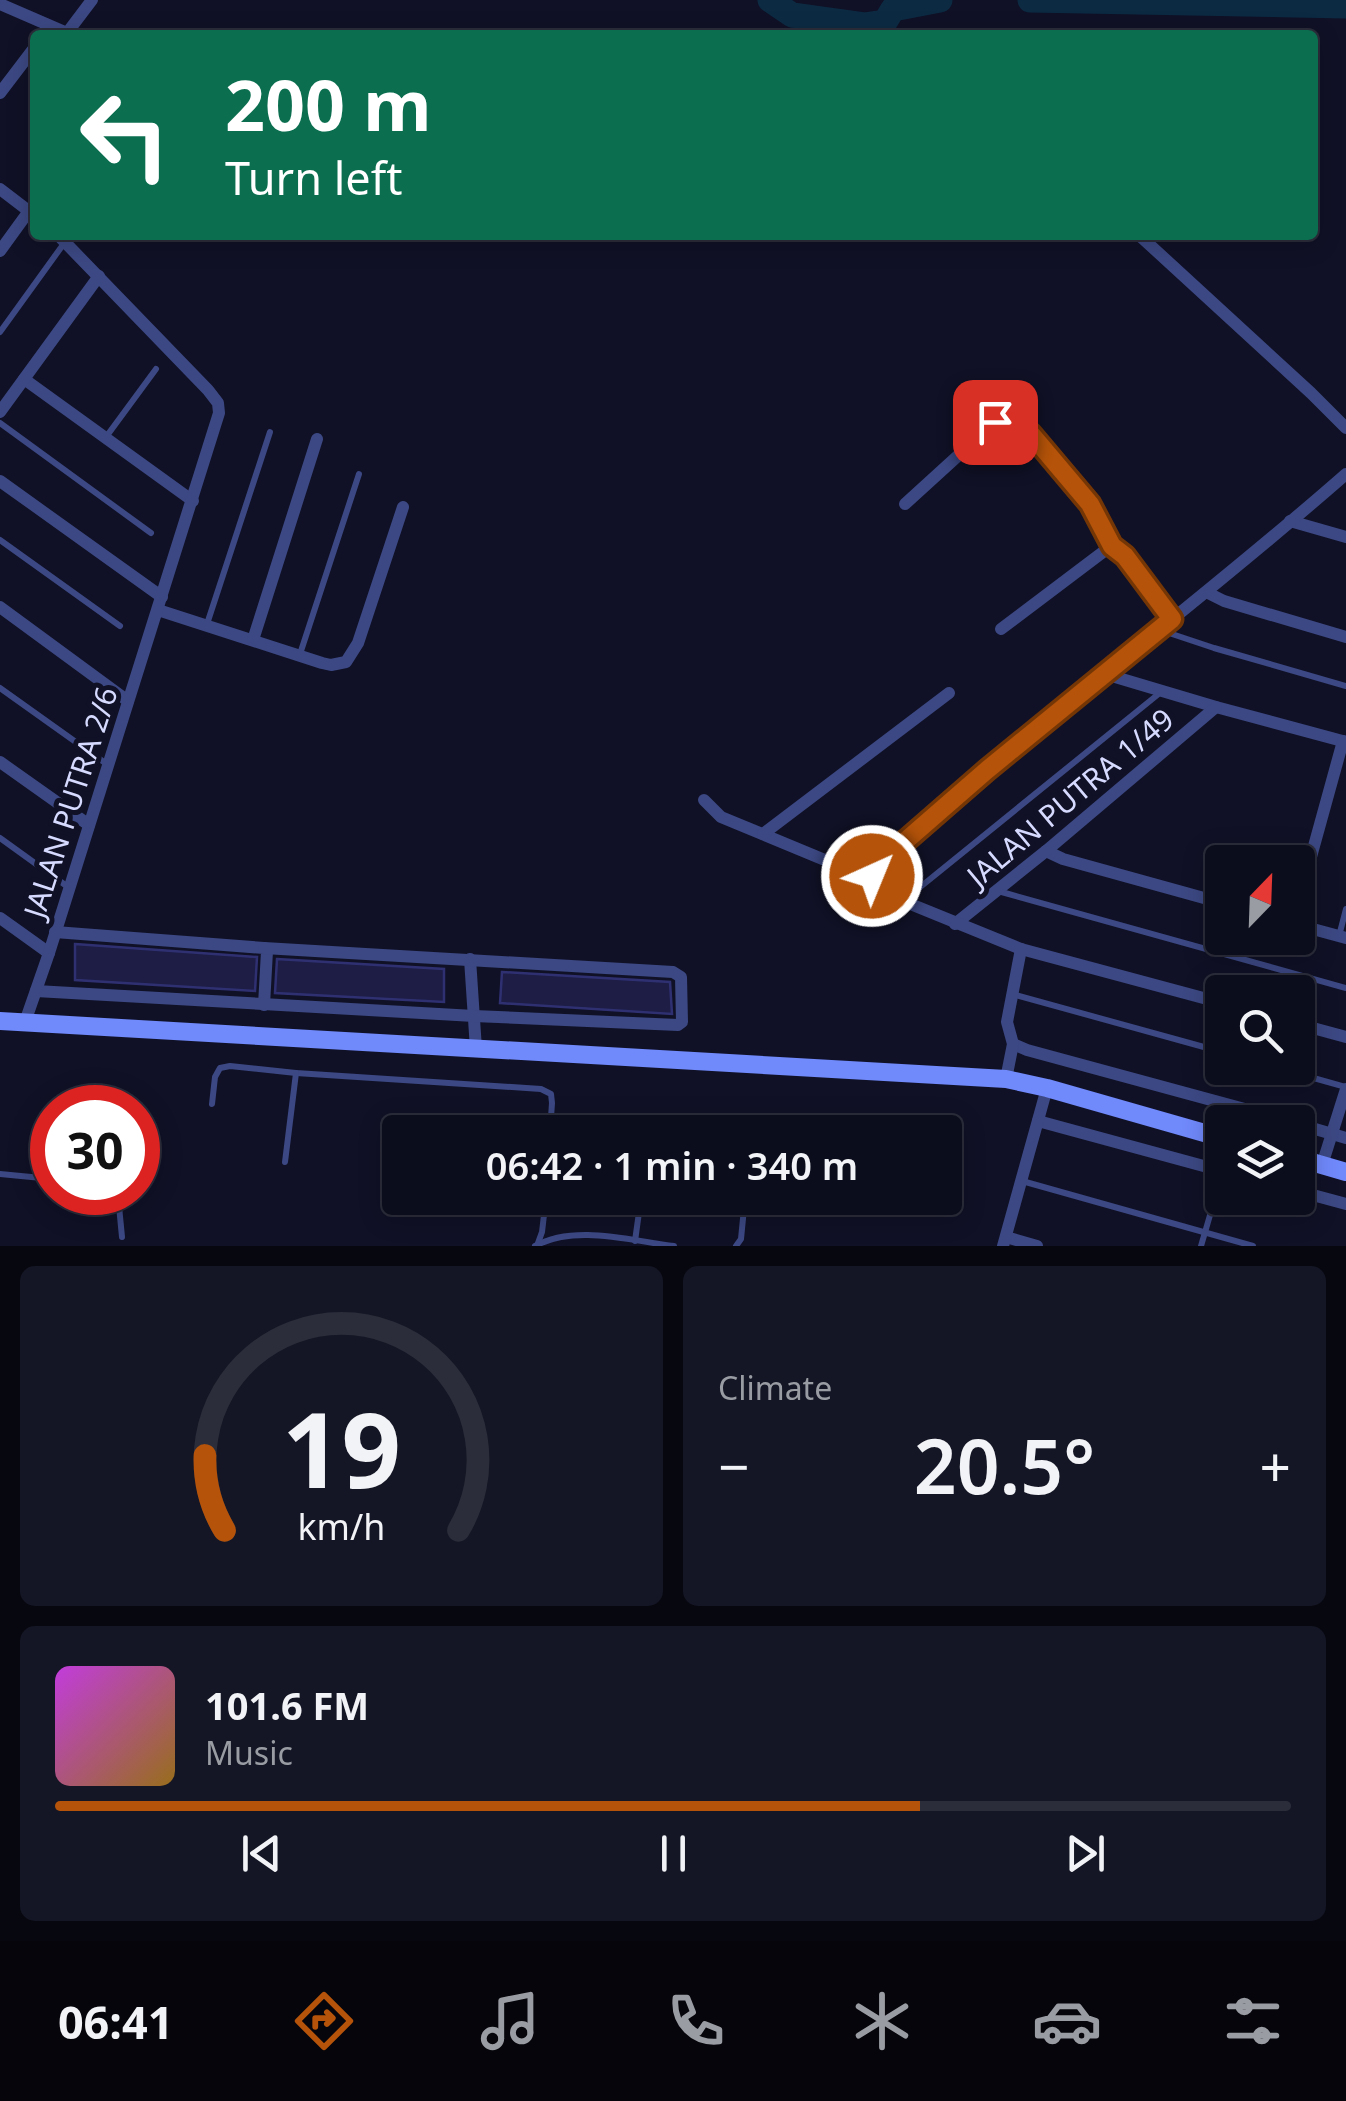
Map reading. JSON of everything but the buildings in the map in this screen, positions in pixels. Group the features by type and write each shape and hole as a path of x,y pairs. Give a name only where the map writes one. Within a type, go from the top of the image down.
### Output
{"street":[{"path":"69,30 92,0"},
{"path":"1,4 48,30"},
{"path":"0,93 30,54"},
{"path":"0,189 30,212"},
{"path":"0,252 30,215"},
{"path":"0,412 100,276 64,240"},
{"path":"1144,240 1346,428"},
{"name":"JALAN PUTRA 2/6","path":"25,1022 218,421 218,403 100,276"},
{"path":"24,379 192,501"},
{"path":"905,504 995,422 1014,422 1031,434 1090,504 1112,546 1125,556 1172,619"},
{"path":"253,640 317,439"},
{"path":"873,880 879,864 987,770 1208,593 1346,474"},
{"path":"0,481 160,603 207,625 331,665 346,662 358,642 402,508"},
{"path":"1290,521 1346,536"},
{"path":"1002,630 1112,546"},
{"path":"1208,593 1346,637"},
{"path":"0,607 128,701"},
{"path":"1105,674 1344,742 1315,845"},
{"path":"764,834 949,693"},
{"name":"JALAN PUTRA 1/49","path":"955,924 1216,707"},
{"path":"0,762 88,825"},
{"path":"704,800 721,817 873,880 883,892 955,924 1021,949 1205,998"},
{"path":"1046,851 1063,860 1205,898"},
{"path":"0,918 49,954"},
{"path":"1315,930 1342,937"},
{"path":"36,991 474,1016 678,1025 682,1022 681,977 672,972 55,932"},
{"path":"264,948 264,1005"},
{"path":"1006,1079 1013,1044 1007,1022 1021,949"},
{"path":"470,959 476,1048"},
{"path":"0,1021 1006,1079 1205,1133"},
{"path":"1315,1029 1346,1037"},
{"path":"1013,1044 1229,1105"},
{"path":"1037,1246 1005,1242 1047,1088"},
{"path":"1322,1166 1339,1136 1346,1088"},
{"path":"1038,1121 1205,1168"},
{"path":"1315,1129 1339,1136"},
{"path":"1315,1164 1346,1172"},
{"path":"1315,1196 1346,1204"}],"lane":[{"path":"0,332 61,240"},
{"path":"105,438 156,369"},
{"path":"0,423 151,532"},
{"path":"207,625 270,432"},
{"path":"300,656 359,474"},
{"path":"1330,488 1346,493"},
{"path":"0,540 120,626"},
{"path":"1158,630 1346,686"},
{"path":"0,688 108,765"},
{"path":"902,902 1162,692"},
{"path":"0,838 69,888"},
{"path":"997,890 1346,988"},
{"path":"1342,937 1346,909"},
{"path":"1011,994 1205,1047"},
{"path":"212,1104 214,1077 220,1068 230,1066 542,1089 551,1094 551,1115"},
{"path":"285,1162 296,1073"},
{"path":"1315,1079 1346,1088"},
{"path":"0,1174 30,1177"},
{"path":"1021,1180 1253,1246"},
{"path":"119,1215 122,1238"},
{"path":"537,1245 544,1215"},
{"path":"635,1241 638,1215"},
{"path":"736,1246 742,1215"},
{"path":"1201,1246 1210,1215"},
{"path":"537,1245 562,1235 583,1234 674,1246"}],"waterway":[{"path":"770,0 792,15 864,25 885,22 893,9 940,0"},
{"path":"1030,0 1346,6"}],"route":[{"path":"872,876 879,864 987,770 1172,619 1125,556 1112,546 1090,504 1031,434 1014,422 995,422"}]}
